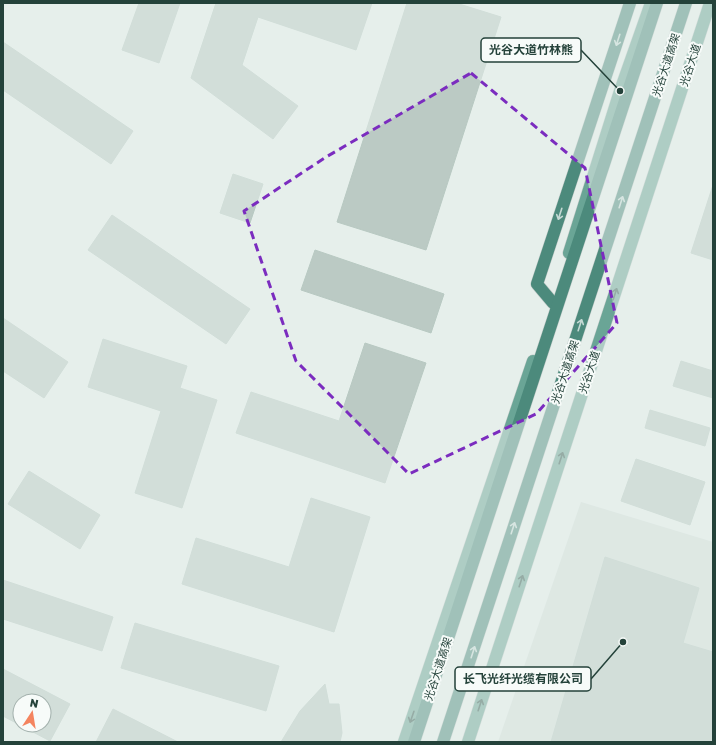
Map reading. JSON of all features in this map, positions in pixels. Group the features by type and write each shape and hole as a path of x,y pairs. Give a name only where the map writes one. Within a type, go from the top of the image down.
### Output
{"highway":[{"path":"553,303 537,284 630,3"},
{"name":"光谷大道高架","path":"414,742 657,3"},
{"name":"光谷大道高架","path":"443,742 686,3"}],"main road":[{"path":"404,742 553,303 620,91 650,3"},
{"name":"光谷大道","path":"468,742 710,3"}],"highlighted area":[{"path":"471,73 585,168 617,323 536,414 409,474 296,361 244,211 326,157"}],"shaded area":[{"path":"581,502 713,542 713,742 498,742"}],"building":[{"path":"139,3 180,3 159,63 122,50"},
{"path":"216,3 372,3 356,50 258,17 242,65 298,106 273,139 191,78"},
{"path":"407,3 456,3 501,17 426,250 337,222"},
{"path":"3,42 133,131 111,164 3,90"},
{"path":"233,174 263,184 250,223 220,213"},
{"path":"713,185 713,260 691,253"},
{"path":"112,215 250,309 226,344 88,250"},
{"path":"315,250 444,294 431,333 301,290"},
{"path":"3,318 68,362 44,398 3,371"},
{"path":"103,339 187,366 180,388 217,400 182,508 135,493 161,411 88,387"},
{"path":"365,343 426,363 385,483 236,433 251,392 339,421"},
{"path":"681,361 713,371 713,398 673,386"},
{"path":"650,410 710,428 705,446 645,428"},
{"path":"636,459 705,482 690,525 621,501"},
{"path":"29,471 100,515 80,549 8,504"},
{"path":"311,498 370,517 334,632 182,584 196,538 289,567"},
{"path":"605,557 699,588 683,643 713,652 713,742 551,742"},
{"path":"3,580 113,617 102,651 3,619"},
{"path":"135,623 279,666 266,711 121,668"},
{"path":"3,669 49,693 12,693 12,721 3,716"},
{"path":"325,684 329,704 339,704 342,733 340,742 281,742 300,711"},
{"path":"52,695 70,704 50,741 35,733 52,733"},
{"path":"113,709 178,742 96,742"}],"place":[{"name":"光谷大道竹林熊","path":"620,91"},
{"name":"长飞光纤光缆有限公司","path":"623,642"}]}
